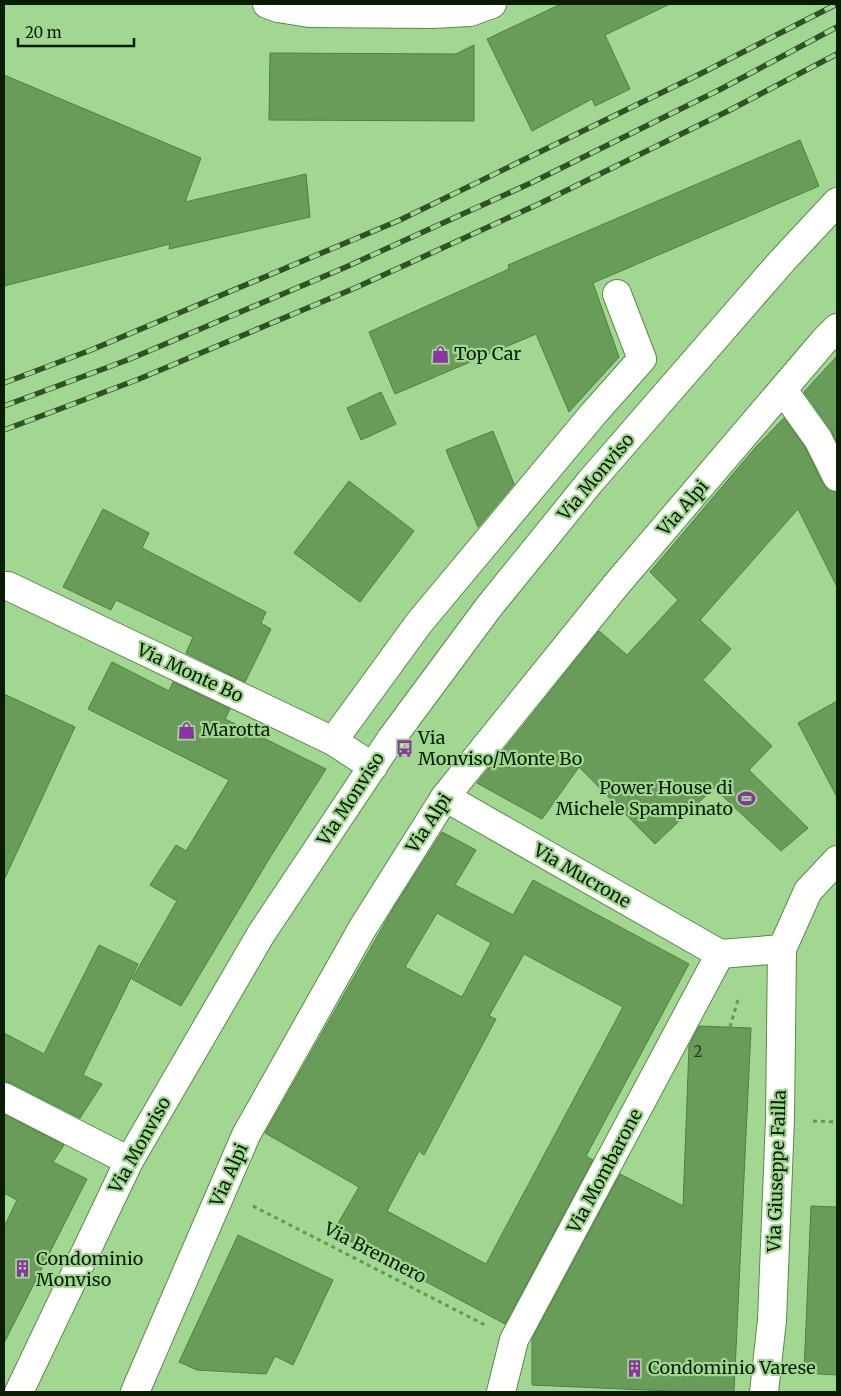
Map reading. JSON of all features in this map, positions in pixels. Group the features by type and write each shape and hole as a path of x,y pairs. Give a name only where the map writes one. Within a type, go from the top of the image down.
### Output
{"street":[{"path":"267,4 278,8 309,13 432,14 470,12 492,4"},
{"name":"Via Monviso","path":"15,1387 129,1161 261,934 391,739 500,593 590,482 782,261 837,202"},
{"path":"333,741 419,623 594,413 642,359 617,294"},
{"name":"Via Alpi","path":"135,1392 246,1135 362,929 444,797 616,585 837,328"},
{"path":"783,390 818,439 837,477"},
{"name":"Via Monte Bo","path":"4,586 8,586 333,741 373,767"},
{"name":"Via Mucrone","path":"444,797 720,954"},
{"path":"720,954 782,949 808,891 837,860"},
{"name":"Via Giuseppe Failla","path":"764,1392 772,1320 780,1128 782,949"},
{"name":"Via Mombarone","path":"501,1392 514,1340 720,954"},
{"path":"4,1097 129,1161"}],"path":[{"path":"730,1027 738,1001"},
{"name":"Via Brennero","path":"222,1191 514,1340"}],"building":[{"path":"561,4 670,4 605,35 630,89 595,106 592,99 532,131 487,39"},
{"path":"474,45 474,121 269,120 270,53 456,54"},
{"path":"4,75 201,158 185,202 306,174 310,217 169,249 170,244 4,286"},
{"path":"800,140 819,186 593,283 619,357 569,412 536,334 395,394 369,332 509,269 508,265"},
{"path":"837,356 837,443 831,430 804,392"},
{"path":"381,392 396,424 361,440 347,408"},
{"path":"784,418 805,447 823,484 829,490 837,492 837,587 798,509 700,620 731,649 703,680 772,746 749,770 808,828 781,851 714,788 655,844 579,767 542,819 477,783 599,631 627,655 678,600 650,572 755,448"},
{"path":"493,431 514,484 478,527 446,450"},
{"path":"349,481 414,531 360,602 294,553"},
{"path":"103,509 149,533 142,548 266,612 261,623 271,629 245,682 186,653 193,637 116,600 111,610 63,587"},
{"path":"112,662 169,691 173,682 230,709 225,719 326,769 269,859 181,1006 132,979 177,901 150,885 176,845 186,851 229,780 88,709"},
{"path":"4,694 75,727 4,880"},
{"path":"837,701 837,797 798,723"},
{"path":"442,832 476,850 455,885 513,915 533,880 689,964 586,1156 593,1160 505,1324 333,1232 359,1187 265,1133 393,909","holes":["437,913 491,943 462,997 405,967","524,954 623,1007 486,1264 387,1211 419,1151 424,1155 496,1019 489,1016"]},
{"path":"99,945 138,964 83,1075 102,1084 80,1118 4,1081 4,1033 44,1054"},
{"path":"699,1026 751,1028 734,1392 532,1385 532,1339 620,1174 683,1206 689,1046"},
{"name":"Condominio Monviso","path":"4,1114 64,1145 53,1162 87,1179 4,1343 4,1227 17,1200 4,1193"},
{"path":"811,1206 837,1207 837,1375 804,1373"},
{"path":"238,1235 333,1280 293,1365 275,1356 266,1374 197,1370 179,1362"}],"railway":[{"path":"4,383 91,350 400,220 702,73 837,4"},
{"path":"4,406 130,359 346,267 533,182 721,89 837,27"},
{"path":"4,430 139,379 355,288 543,202 728,111 837,54"}],"place":[{"name":"Top Car","path":"440,354"},
{"name":"Marotta","path":"187,730"},
{"name":"Via Monviso/Monte Bo","path":"404,748"},
{"name":"Power House di Michele Spampinato","path":"747,798"},
{"name":"Condominio Monviso","path":"22,1269"},
{"name":"Condominio Varese","path":"634,1368"}]}
